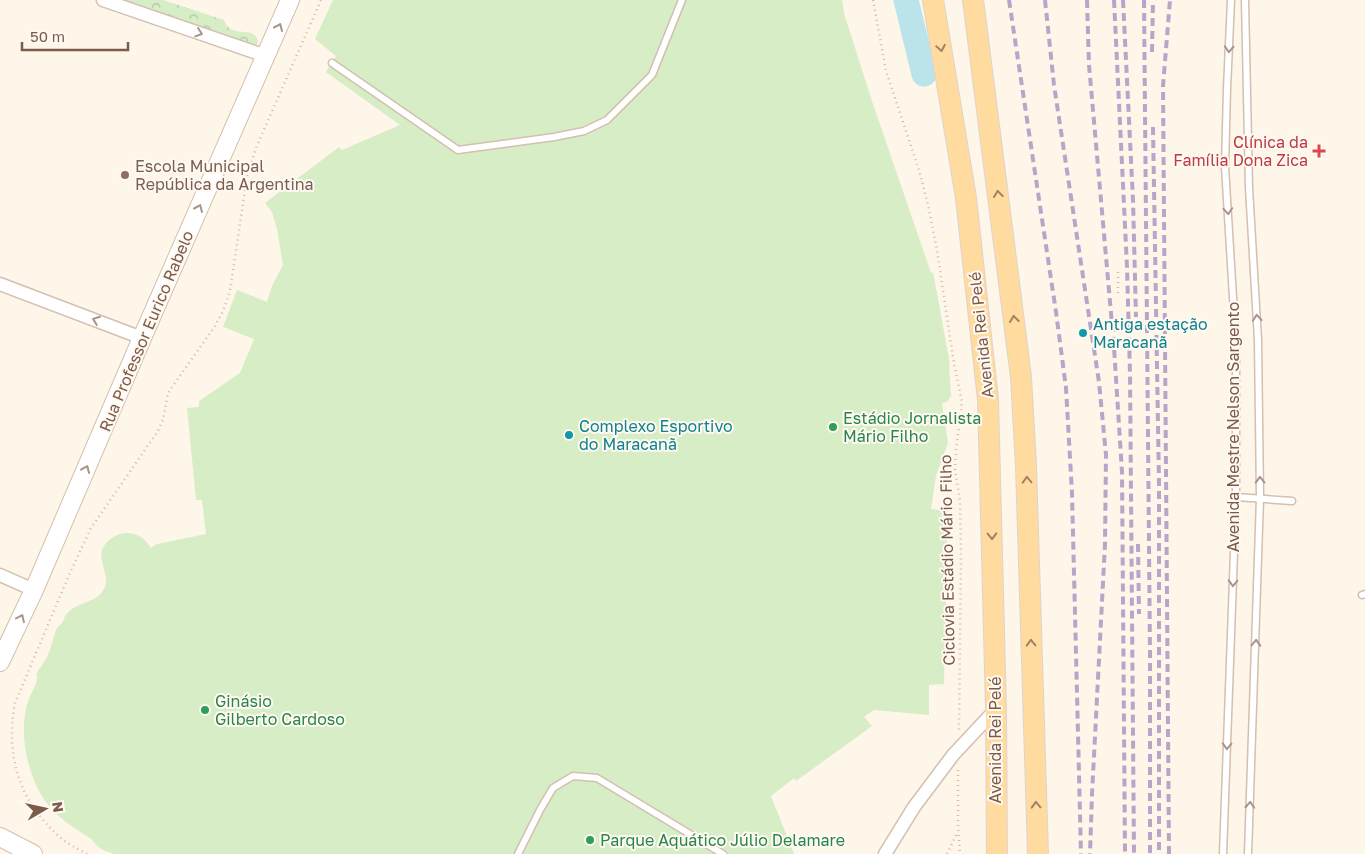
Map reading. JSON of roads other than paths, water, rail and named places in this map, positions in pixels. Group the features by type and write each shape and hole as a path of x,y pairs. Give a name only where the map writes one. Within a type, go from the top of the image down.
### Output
{"main road":[{"name":"Avenida Rei Pelé","path":"932,0 969,217 988,400 996,710 996,854"},
{"name":"Avenida Rei Pelé","path":"973,0 1022,377 1038,854"},
{"path":"969,217 1004,242"}],"street":[{"path":"103,0 266,56"},
{"name":"Rua Professor Eurico Rabelo","path":"0,662 34,590 290,0"},
{"path":"0,284 142,338"},
{"path":"0,575 34,590"},
{"path":"885,854 914,807 959,749 996,710"},
{"path":"0,837 33,854"}],"lane":[{"path":"332,63 458,150 554,137 584,131 607,120 652,75 682,0"},
{"name":"Avenida Mestre Nelson Sargento","path":"1223,854 1236,497 1236,346 1225,167 1231,0"},
{"name":"Avenida Mestre Nelson Sargento","path":"1245,0 1249,188 1258,340 1260,498 1248,854"},
{"path":"1236,497 1292,501"},
{"path":"518,854 553,788 573,776 597,778 723,854"}],"waterway":[{"path":"906,0 924,74"}],"railway":[{"path":"1009,0 1066,388 1072,493 1081,854"},
{"path":"1045,0 1054,85 1099,382 1106,455 1105,544 1090,854"},
{"path":"1087,0 1089,65 1114,347 1122,472 1125,854"},
{"path":"1114,0 1127,267 1130,373 1134,854"},
{"path":"1123,0 1133,200 1136,317"},
{"path":"1144,0 1150,854"},
{"path":"1152,52 1153,0"},
{"path":"1169,854 1163,86 1170,0"},
{"path":"1153,127 1159,484 1159,854"},
{"path":"1138,544 1139,614"}],"place":[{"name":"Clínica da Família Dona Zica","path":"1319,151"},
{"name":"Escola Municipal República da Argentina","path":"125,175"},
{"name":"Antiga estação Maracanã","path":"1083,333"},
{"name":"Estádio Jornalista Mário Filho","path":"833,427"},
{"name":"Complexo Esportivo do Maracanã","path":"569,435"},
{"name":"Ginásio Gilberto Cardoso","path":"205,710"},
{"name":"Parque Aquático Júlio Delamare","path":"590,840"}]}
